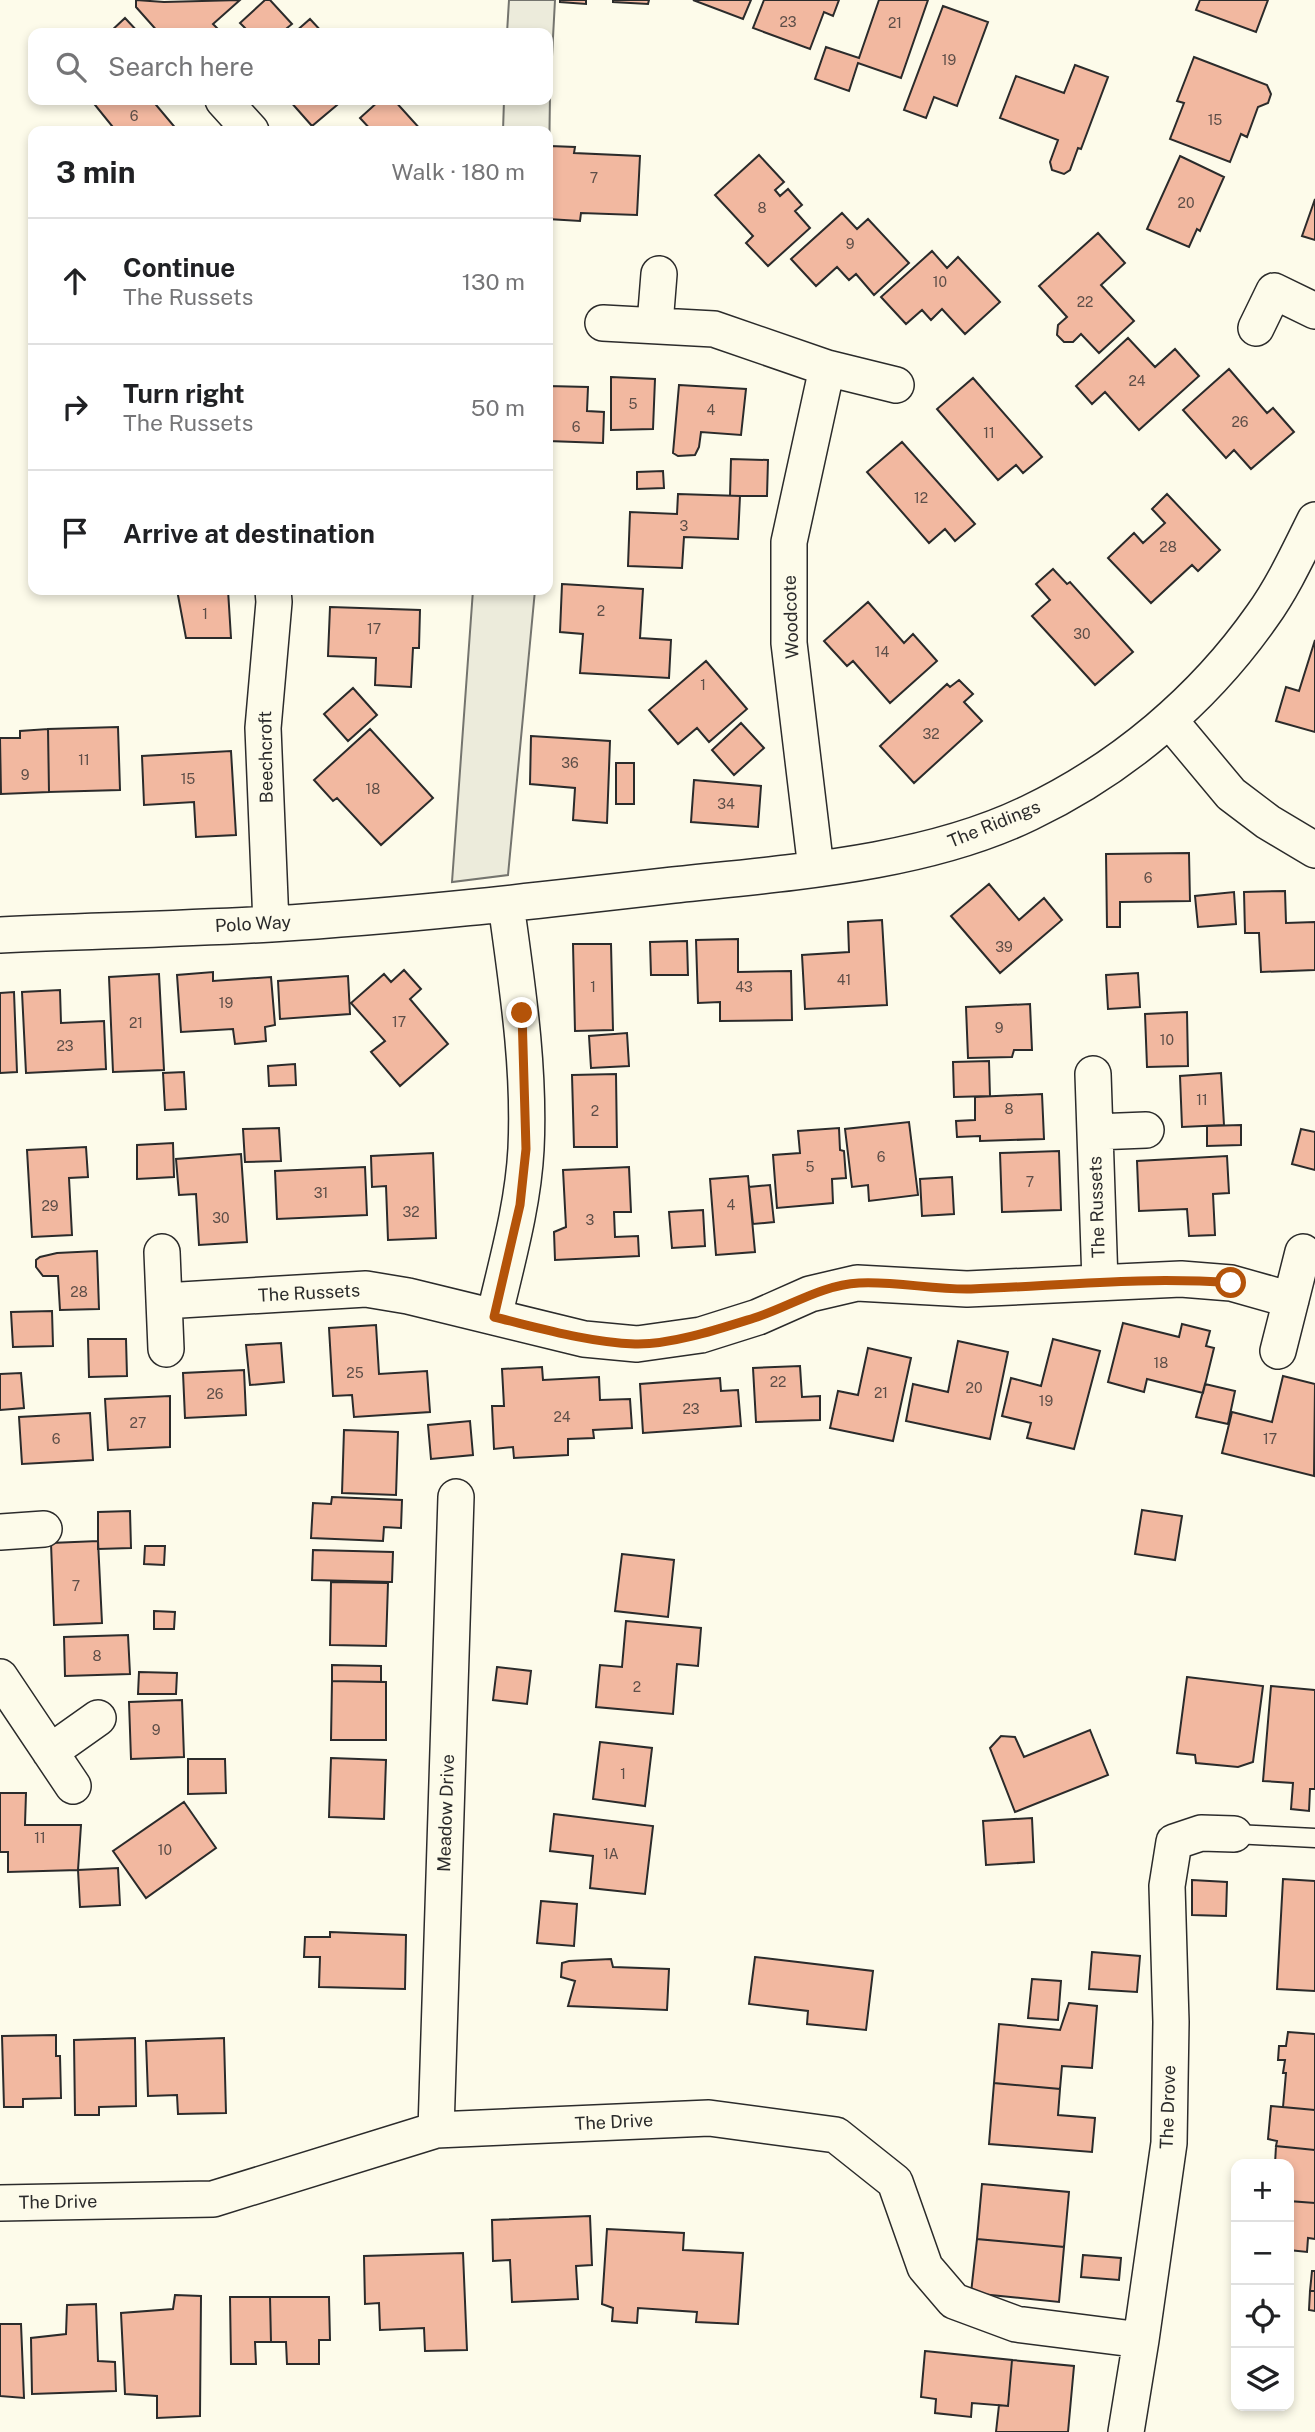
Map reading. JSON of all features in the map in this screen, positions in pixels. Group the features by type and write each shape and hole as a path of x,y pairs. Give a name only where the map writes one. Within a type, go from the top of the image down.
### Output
{"street":[{"path":"655,324 659,274"},
{"path":"1256,328 1274,291 1315,311"},
{"path":"603,323 714,329 827,368 896,385"},
{"name":"Woodcote","path":"816,869 789,643 789,542 827,368"},
{"name":"The Ridings","path":"506,904 816,869 953,843 1030,813 1099,773 1170,720 1226,663 1264,614 1315,520"},
{"name":"Beechcroft","path":"271,924 263,728 273,595"},
{"path":"1170,720 1231,794 1268,822 1315,850"},
{"path":"494,1317 520,1205 526,1149 522,1013 506,904"},
{"name":"Polo Way","path":"0,935 271,924 506,904"},
{"name":"The Russets","path":"1093,1074 1100,1282"},
{"name":"The Russets","path":"1095,1132 1146,1130"},
{"path":"162,1252 166,1349"},
{"path":"1278,1350 1303,1252"},
{"name":"The Russets","path":"164,1301 366,1289 408,1296 584,1339 637,1344 701,1335 758,1317 810,1294 857,1283 914,1284 967,1289 1181,1279 1231,1283 1291,1300"},
{"name":"Meadow Drive","path":"436,2130 456,1497"},
{"path":"0,1532 44,1529"},
{"path":"0,1676 73,1786"},
{"path":"50,1752 98,1718"},
{"name":"The Drove","path":"1126,2432 1169,2143 1171,2022 1167,1886 1174,1842 1201,1833 1234,1835"},
{"name":"The Drive","path":"0,2203 213,2199 436,2130 709,2118 836,2135 895,2182 925,2267 954,2301 1016,2324 1141,2340"}],"lane":[{"path":"1234,1835 1315,1838"}],"shaded area":[{"path":"509,0 555,0 553,38 553,28 507,28"},
{"path":"504,105 550,105 550,126 503,126"},
{"path":"473,595 535,595 508,875 452,882"}],"building":[{"path":"136,0 240,0 213,24 217,28 155,28 136,7"},
{"path":"265,0 270,0 292,24 287,28 245,28 240,23"},
{"path":"586,0 586,4 560,2"},
{"path":"613,0 649,0 648,4"},
{"path":"693,0 751,0 743,19"},
{"path":"764,0 839,0 833,16 824,12 810,49 753,28"},
{"path":"879,0 928,0 901,78 858,63 849,91 815,79 826,47 859,58"},
{"path":"1200,0 1268,0 1256,32 1196,10"},
{"path":"943,6 988,22 957,106 934,97 926,118 904,110"},
{"path":"125,18 134,28 114,28"},
{"path":"310,19 318,28 300,28"},
{"path":"1194,57 1267,85 1271,94 1268,103 1258,107 1247,137 1241,134 1230,162 1170,139 1184,103 1177,101"},
{"path":"1075,65 1108,77 1081,149 1078,148 1070,170 1064,174 1052,170 1050,162 1058,140 1000,118 1016,76 1064,93"},
{"path":"95,105 156,105 174,126 112,126"},
{"path":"293,105 337,105 312,126"},
{"path":"374,105 399,105 417,126 367,126 360,118"},
{"path":"553,146 575,147 574,153 640,156 637,215 581,213 580,221 553,219"},
{"path":"759,155 784,182 775,190 780,196 788,189 802,205 795,211 810,228 768,266 746,243 753,236 715,195"},
{"path":"1180,156 1224,177 1200,231 1197,229 1189,247 1147,229"},
{"path":"1315,199 1315,240 1302,236"},
{"path":"842,213 857,229 868,219 909,263 874,295 856,274 849,280 837,267 816,286 791,259"},
{"path":"1098,233 1125,263 1101,285 1134,321 1099,353 1081,334 1073,342 1064,342 1057,335 1058,325 1067,317 1039,286"},
{"path":"932,251 947,268 958,257 1000,302 965,334 942,309 931,320 922,310 906,324 881,297"},
{"path":"1128,338 1155,367 1175,349 1199,376 1139,430 1105,392 1092,404 1076,386"},
{"path":"1229,369 1267,413 1273,408 1294,432 1251,469 1234,450 1226,458 1183,410"},
{"path":"611,377 655,379 653,429 611,430"},
{"path":"973,378 1042,457 1023,473 1016,465 998,480 937,409"},
{"path":"679,385 746,389 741,435 701,432 695,455 678,456 673,453"},
{"path":"553,386 588,387 587,411 604,412 603,443 553,441"},
{"path":"902,442 975,524 955,541 945,529 929,543 867,472"},
{"path":"731,459 768,460 767,496 730,496"},
{"path":"663,471 664,488 637,489 637,472"},
{"path":"678,494 740,496 738,539 684,537 682,568 628,566 630,512 677,514"},
{"path":"1167,494 1220,550 1198,571 1192,565 1151,603 1108,558 1134,533 1143,543 1165,523 1152,509"},
{"path":"1053,569 1067,584 1070,582 1133,652 1095,685 1032,616 1050,600 1036,584"},
{"path":"562,584 643,589 640,638 671,640 669,678 580,673 583,634 560,632"},
{"path":"178,595 228,595 231,638 186,638"},
{"path":"868,602 904,643 913,634 937,661 890,703 853,661 847,666 824,641"},
{"path":"330,607 420,610 419,648 413,648 411,687 375,685 376,658 328,656"},
{"path":"1315,640 1315,732 1276,721 1286,687 1299,691"},
{"path":"706,661 747,709 709,742 697,728 678,744 649,710"},
{"path":"959,680 973,694 964,702 982,721 914,783 880,746 947,684 950,687"},
{"path":"353,688 377,715 348,741 324,714"},
{"path":"741,723 764,748 734,775 712,750"},
{"path":"118,727 120,790 49,792 48,729"},
{"path":"48,729 49,792 1,794 0,738 20,738 20,731"},
{"path":"370,729 433,798 381,845 337,798 333,801 314,780"},
{"path":"531,736 610,741 607,823 573,820 575,788 530,784"},
{"path":"231,751 236,835 196,837 194,802 144,805 142,756"},
{"path":"616,763 634,763 634,804 616,804"},
{"path":"694,780 761,786 758,827 691,822"},
{"path":"1189,853 1190,901 1120,902 1120,927 1107,927 1106,854"},
{"path":"989,884 1019,920 1044,898 1062,920 1000,973 951,916"},
{"path":"1285,891 1286,923 1315,922 1315,970 1261,972 1259,933 1245,933 1244,892"},
{"path":"1234,892 1236,924 1198,927 1195,896"},
{"path":"882,920 887,1005 805,1009 802,955 849,952 848,922"},
{"path":"738,939 738,972 791,971 792,1020 720,1021 720,1002 698,1003 696,940"},
{"path":"687,941 688,975 651,975 650,942"},
{"path":"573,944 611,944 613,1030 575,1031"},
{"path":"404,970 421,989 410,999 448,1044 400,1086 371,1052 385,1041 351,1003 384,974 391,982"},
{"path":"213,972 213,981 271,977 275,1025 265,1027 266,1041 235,1044 233,1029 181,1032 177,975"},
{"path":"1138,973 1140,1007 1108,1009 1106,975"},
{"path":"159,974 164,1070 113,1072 109,977"},
{"path":"348,976 350,1014 280,1019 278,981"},
{"path":"60,990 61,1023 104,1021 106,1069 26,1073 22,992"},
{"path":"14,992 17,1072 0,1073 0,993"},
{"path":"1030,1004 1032,1050 1014,1050 1012,1057 968,1058 966,1007"},
{"path":"1187,1012 1188,1066 1147,1067 1145,1014"},
{"path":"627,1033 629,1066 591,1068 589,1036"},
{"path":"989,1061 990,1096 954,1097 953,1062"},
{"path":"295,1064 296,1085 269,1086 268,1066"},
{"path":"184,1072 186,1109 165,1110 163,1073"},
{"path":"1221,1073 1224,1125 1182,1127 1180,1076"},
{"path":"616,1074 617,1147 574,1147 572,1075"},
{"path":"1042,1094 1044,1139 980,1141 980,1136 957,1137 956,1121 975,1120 975,1097"},
{"path":"909,1122 918,1195 869,1201 868,1185 852,1187 845,1129"},
{"path":"1241,1125 1241,1145 1207,1146 1207,1126"},
{"path":"279,1128 281,1161 245,1162 243,1129"},
{"path":"839,1128 846,1178 832,1179 833,1203 777,1208 773,1155 800,1153 798,1131"},
{"path":"1301,1129 1315,1132 1315,1170 1292,1164"},
{"path":"173,1143 174,1177 137,1179 137,1145"},
{"path":"86,1147 88,1177 69,1178 72,1235 32,1237 27,1150"},
{"path":"1059,1151 1061,1210 1002,1212 1000,1153"},
{"path":"433,1153 436,1238 388,1240 386,1186 372,1187 371,1156"},
{"path":"241,1154 247,1242 199,1245 196,1194 179,1195 176,1159"},
{"path":"1227,1156 1229,1193 1213,1194 1215,1235 1189,1236 1187,1209 1139,1211 1137,1161"},
{"path":"365,1167 367,1215 277,1219 275,1171"},
{"path":"629,1167 631,1212 614,1212 615,1237 638,1236 639,1256 555,1260 554,1232 566,1227 563,1170"},
{"path":"748,1176 755,1252 716,1255 710,1179"},
{"path":"952,1177 954,1214 922,1216 920,1179"},
{"path":"770,1185 774,1222 753,1224 749,1187"},
{"path":"703,1210 705,1246 672,1248 669,1212"},
{"path":"97,1251 99,1309 60,1310 58,1276 43,1276 36,1267 36,1260 57,1253"},
{"path":"52,1311 53,1346 13,1347 11,1312"},
{"path":"1123,1323 1179,1337 1182,1324 1210,1331 1206,1346 1214,1348 1203,1393 1147,1379 1144,1392 1108,1382"},
{"path":"376,1325 379,1374 427,1371 430,1412 354,1417 352,1395 333,1396 329,1328"},
{"path":"88,1339 126,1339 127,1376 89,1377"},
{"path":"1053,1339 1100,1351 1074,1449 1027,1438 1031,1423 1002,1416 1011,1378 1041,1386"},
{"path":"958,1341 1008,1352 990,1439 906,1421 913,1384 948,1392"},
{"path":"281,1343 284,1382 250,1385 246,1345"},
{"path":"868,1348 911,1358 893,1441 830,1428 838,1391 858,1395"},
{"path":"800,1366 802,1397 820,1396 820,1420 756,1422 753,1368"},
{"path":"542,1367 543,1380 599,1377 600,1400 630,1399 632,1428 593,1430 594,1438 568,1439 568,1455 514,1458 513,1447 494,1449 492,1406 504,1406 502,1369"},
{"path":"244,1370 246,1415 185,1418 183,1373"},
{"path":"21,1373 24,1408 0,1410 0,1374"},
{"path":"1283,1376 1315,1384 1314,1476 1222,1453 1232,1412 1272,1422"},
{"path":"720,1378 721,1391 738,1390 741,1426 643,1433 640,1384"},
{"path":"1205,1384 1235,1391 1228,1424 1196,1417"},
{"path":"170,1396 170,1447 108,1450 105,1399"},
{"path":"90,1413 93,1460 22,1464 19,1417"},
{"path":"470,1421 473,1455 431,1459 428,1425"},
{"path":"344,1430 398,1432 396,1495 342,1493"},
{"path":"332,1497 402,1500 401,1528 384,1527 383,1541 311,1538 313,1503 331,1504"},
{"path":"1142,1510 1182,1516 1175,1560 1135,1554"},
{"path":"130,1511 131,1548 98,1549 98,1512"},
{"path":"98,1541 102,1623 54,1625 51,1543"},
{"path":"145,1546 165,1546 164,1565 144,1564"},
{"path":"313,1550 393,1552 392,1582 312,1580"},
{"path":"622,1554 674,1560 668,1617 615,1611"},
{"path":"331,1582 388,1583 386,1646 330,1645"},
{"path":"154,1611 175,1612 174,1629 154,1629"},
{"path":"626,1621 701,1628 698,1666 677,1664 673,1714 596,1707 600,1665 622,1667"},
{"path":"128,1635 130,1674 65,1676 64,1637"},
{"path":"332,1665 381,1666 381,1682 332,1681"},
{"path":"497,1667 531,1671 527,1704 493,1700"},
{"path":"139,1672 177,1673 176,1694 138,1694"},
{"path":"1187,1677 1263,1686 1253,1762 1238,1767 1196,1763 1195,1755 1177,1753"},
{"path":"332,1681 386,1682 386,1740 331,1740"},
{"path":"1271,1686 1315,1690 1315,1789 1310,1789 1309,1811 1291,1809 1293,1783 1263,1781"},
{"path":"182,1700 184,1757 131,1759 129,1702"},
{"path":"1090,1730 1108,1775 1015,1812 990,1748 1001,1736 1015,1737 1024,1757"},
{"path":"600,1742 652,1748 645,1806 593,1799"},
{"path":"331,1758 386,1760 384,1819 329,1817"},
{"path":"188,1759 225,1759 226,1793 188,1794"},
{"path":"0,1793 26,1793 25,1825 81,1825 78,1870 8,1872 8,1852 0,1852"},
{"path":"184,1802 216,1848 146,1898 113,1851"},
{"path":"554,1814 653,1826 645,1894 590,1888 593,1856 550,1851"},
{"path":"1032,1818 1034,1862 986,1865 983,1821"},
{"path":"118,1868 120,1905 80,1907 78,1870"},
{"path":"1283,1879 1315,1881 1315,1991 1277,1989"},
{"path":"1192,1880 1227,1882 1226,1916 1192,1915"},
{"path":"541,1901 577,1904 574,1946 537,1943"},
{"path":"330,1932 406,1935 405,1989 319,1987 320,1957 304,1957 305,1937 330,1937"},
{"path":"1092,1952 1140,1956 1137,1992 1089,1989"},
{"path":"755,1957 873,1971 866,2030 807,2024 808,2011 749,2004"},
{"path":"611,1959 613,1967 669,1969 667,2010 568,2006 575,1981 561,1977 562,1963"},
{"path":"1032,1979 1061,1981 1058,2020 1028,2018"},
{"path":"1069,2003 1097,2006 1092,2068 1062,2066 1060,2089 994,2083 999,2024 1060,2030"},
{"path":"1288,2032 1315,2034 1315,2110 1283,2107 1285,2060 1278,2060 1279,2046 1286,2046"},
{"path":"56,2035 56,2056 60,2056 61,2098 23,2099 23,2107 4,2107 2,2036"},
{"path":"135,2038 136,2106 99,2107 99,2115 75,2115 74,2040"},
{"path":"224,2038 226,2113 178,2114 177,2095 148,2096 146,2041"},
{"path":"994,2083 1060,2089 1058,2115 1095,2118 1092,2152 989,2144"},
{"path":"1271,2106 1315,2110 1315,2150 1276,2146 1277,2141 1268,2139"},
{"path":"1276,2146 1315,2150 1315,2203 1294,2201 1294,2159 1275,2159"},
{"path":"982,2184 1069,2192 1064,2247 977,2239"},
{"path":"1294,2201 1315,2203 1315,2239 1308,2238 1307,2252 1294,2251"},
{"path":"590,2216 592,2265 576,2266 578,2299 512,2302 510,2260 493,2261 492,2220"},
{"path":"607,2229 684,2233 683,2250 743,2253 738,2324 696,2322 697,2312 638,2308 637,2323 612,2321 613,2308 602,2304"},
{"path":"977,2239 1064,2247 1059,2302 971,2293"},
{"path":"463,2253 467,2350 425,2351 424,2328 380,2330 379,2303 365,2304 364,2256"},
{"path":"1083,2255 1121,2258 1119,2280 1081,2277"},
{"path":"1312,2271 1315,2271 1315,2291 1310,2291"},
{"path":"1310,2291 1315,2291 1315,2311 1309,2310"},
{"path":"175,2295 201,2296 200,2416 157,2418 157,2396 125,2394 121,2313 173,2309"},
{"path":"230,2297 270,2297 271,2342 255,2342 256,2364 231,2364"},
{"path":"270,2297 329,2297 330,2340 319,2340 319,2364 287,2364 286,2342 271,2342"},
{"path":"96,2304 98,2361 115,2362 116,2391 32,2394 31,2338 66,2334 67,2305"},
{"path":"0,2324 21,2324 24,2398 0,2396"},
{"path":"925,2351 1012,2360 1008,2406 972,2403 971,2417 935,2413 936,2399 921,2397"},
{"path":"1012,2360 1074,2366 1068,2432 996,2432 999,2405 1008,2406"}],"route":[{"path":"522,1013 526,1149 520,1205 494,1317 584,1339 637,1344 701,1335 758,1317 810,1294 857,1283 914,1284 967,1289 1181,1279 1231,1283"}]}
